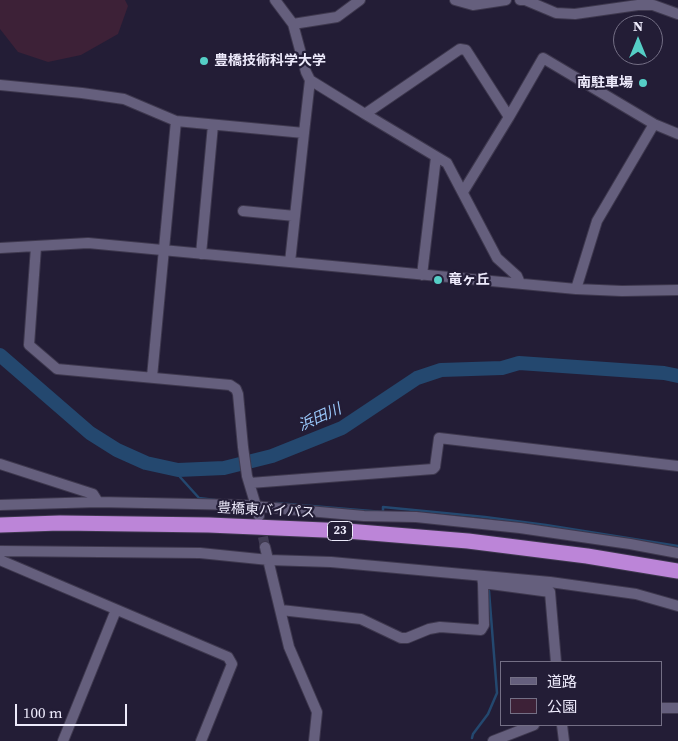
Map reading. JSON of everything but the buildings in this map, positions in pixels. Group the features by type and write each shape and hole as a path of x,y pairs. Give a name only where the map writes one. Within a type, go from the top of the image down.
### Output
{"highway":[{"name":"豊橋東バイパス","path":"0,525 70,523 209,525 347,531 478,542 587,556 678,571"}],"street":[{"path":"275,0 293,24 306,72 310,80 447,163 498,258 518,276 520,283"},
{"path":"293,24 337,17 360,0"},
{"path":"455,0 473,5 506,0"},
{"path":"520,0 525,0 556,13 575,14 638,5 653,5 678,14"},
{"path":"365,114 460,49 466,50 509,117"},
{"path":"463,192 543,58 654,124 678,134"},
{"path":"290,262 310,80"},
{"path":"0,85 82,93 124,100 176,121 304,133"},
{"path":"152,377 176,121"},
{"path":"576,289 597,221 654,124"},
{"path":"201,254 213,125"},
{"path":"422,274 436,156"},
{"path":"243,211 295,216"},
{"path":"0,248 88,243 576,289 622,291 678,290"},
{"path":"36,247 29,345 57,369 230,385 236,389 242,447 248,480 258,511"},
{"path":"248,480 432,469 435,467 439,438 678,466"},
{"path":"0,464 93,494 98,502"},
{"path":"0,505 98,502 416,518 520,528 678,553"},
{"path":"265,547 289,647 317,712 314,741"},
{"path":"0,555 200,553 269,560 331,562 482,579 550,582 636,594 678,606"},
{"path":"0,555 116,610 232,660 201,741"},
{"path":"281,610 361,619 401,638 407,638 429,629 440,627 481,630 484,625 482,579"},
{"path":"482,579 550,592 556,661"},
{"path":"63,741 116,610"},
{"path":"663,708 678,708"},
{"path":"493,741 531,726"},
{"path":"562,726 564,741"}],"green space":[{"path":"0,0 125,0 128,6 118,34 81,55 48,62 18,52 0,29"}],"waterway":[{"name":"浜田川","path":"0,355 90,433 117,450 146,463 178,470 224,468 272,456 342,428 417,378 441,370 502,368 519,363 664,373 678,376"},
{"path":"178,470 180,477 199,498 215,500"},
{"path":"276,503 383,512 383,507 485,517 678,546"},
{"path":"472,738 488,714 497,693 489,591"}],"tunnel":[{"path":"260,522 265,547"}],"place":[{"name":"豊橋技術科学大学","path":"204,61"},
{"name":"南駐車場","path":"643,83"},
{"name":"竜ヶ丘","path":"438,280"}]}
